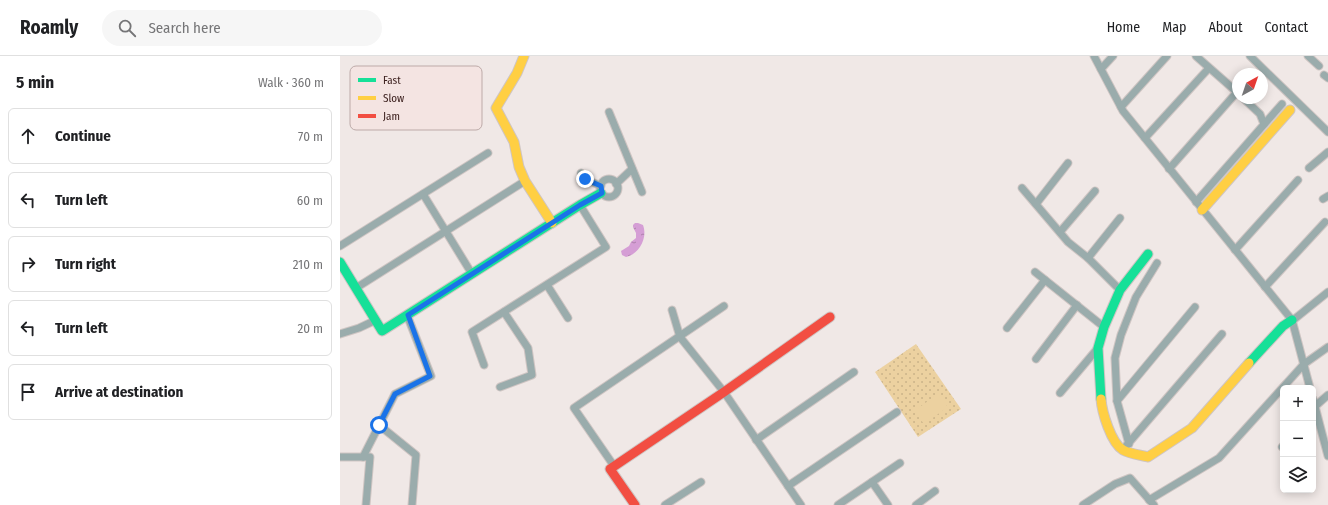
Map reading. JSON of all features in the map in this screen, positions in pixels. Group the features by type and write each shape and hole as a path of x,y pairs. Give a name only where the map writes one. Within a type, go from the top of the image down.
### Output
{"street":[{"path":"524,56 517,73 496,108 514,142 519,168 525,181 552,223"},
{"path":"1094,56 1121,107 1169,169 1292,321 1309,385"},
{"path":"1101,69 1113,56"},
{"path":"1121,107 1167,56"},
{"path":"1196,56 1232,88"},
{"path":"1250,56 1328,132"},
{"path":"1308,56 1319,66"},
{"path":"1145,138 1209,68"},
{"path":"1169,169 1232,100"},
{"path":"1249,104 1260,114 1264,124"},
{"path":"1196,202 1282,104"},
{"path":"1202,210 1290,110"},
{"path":"609,112 642,192"},
{"path":"1309,168 1328,152"},
{"path":"340,246 488,153"},
{"path":"1036,204 1068,163"},
{"path":"616,184 632,169"},
{"path":"340,262 382,331 580,205 601,189 604,181 612,180 616,184 617,190 615,195 607,197 601,189 585,179 581,173"},
{"path":"1235,250 1298,180"},
{"path":"356,288 525,181"},
{"path":"1022,188 1068,242 1088,258 1120,290"},
{"path":"1060,232 1096,191"},
{"path":"423,194 472,274"},
{"path":"484,364 472,332 606,247 580,205"},
{"path":"1088,258 1120,218"},
{"path":"1265,287 1325,222"},
{"path":"1148,254 1120,290 1104,327 1098,348 1102,408 1114,440 1148,457 1192,428 1278,332 1328,292"},
{"path":"1126,447 1118,401 1115,358 1121,335 1136,297 1157,263"},
{"path":"1035,272 1104,327"},
{"path":"1007,328 1045,280"},
{"path":"547,285 568,318"},
{"path":"1036,359 1077,305"},
{"path":"614,466 574,408 724,306"},
{"path":"1118,401 1195,307"},
{"path":"672,310 680,337 724,392 801,505"},
{"path":"500,387 532,375 528,348 504,312"},
{"path":"363,457 395,394 430,376 408,315"},
{"path":"635,505 610,469 724,392 830,317"},
{"path":"340,334 359,328 376,320"},
{"path":"1126,447 1222,334"},
{"path":"1083,505 1115,484 1130,478 1152,502 1219,458 1304,364 1328,347"},
{"path":"1060,393 1098,348"},
{"path":"756,440 854,372"},
{"path":"1316,404 1328,395"},
{"path":"788,486 897,412"},
{"path":"1316,412 1328,456"},
{"path":"379,425 416,455 412,505"},
{"path":"340,457 370,457 366,505"},
{"path":"838,505 900,463"},
{"path":"665,505 701,482"},
{"path":"872,482 888,505"},
{"path":"916,505 935,491"}],"shaded area":[{"path":"916,344 961,409 918,437 875,372"},
{"path":"938,394 948,407 924,424 914,411"}],"water":[{"path":"635,223 643,225 643,240 635,253 626,257 622,255 621,251 629,246 636,238 636,233 633,227"}],"traffic: fast":[{"path":"340,262 382,331 601,193"},
{"path":"1101,399 1098,348 1104,327 1120,290 1148,254"},
{"path":"1249,363 1283,326 1292,320"}],"traffic: slow":[{"path":"524,56 517,73 496,108 514,142 519,167 525,181 552,223"},
{"path":"1202,210 1290,110"},
{"path":"1101,399 1108,427 1119,446 1123,450 1148,457 1192,428 1249,363"}],"traffic: jam":[{"path":"635,505 610,469 724,392 830,317"}],"route":[{"path":"379,425 395,394 430,376 408,315 580,205 602,193 600,189 601,186 585,179"}]}
